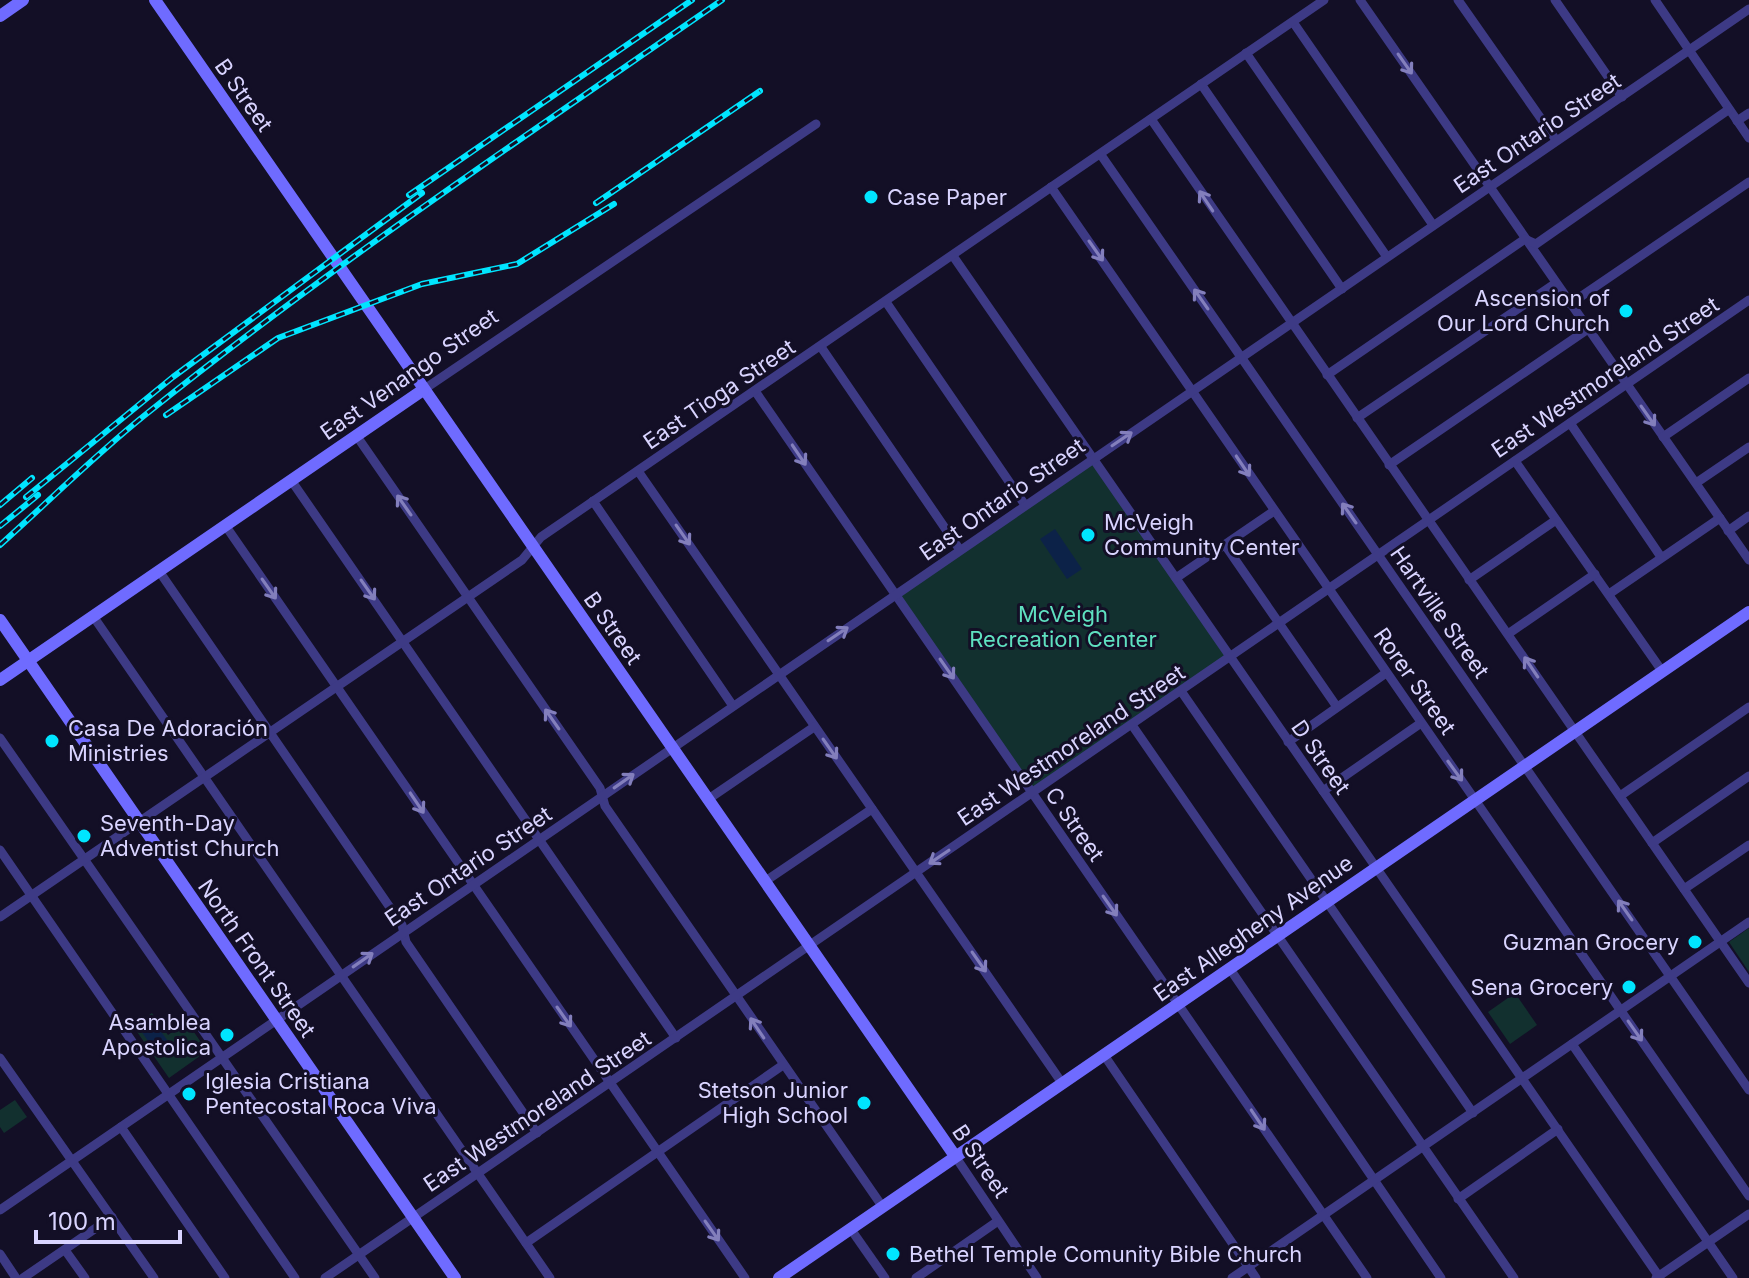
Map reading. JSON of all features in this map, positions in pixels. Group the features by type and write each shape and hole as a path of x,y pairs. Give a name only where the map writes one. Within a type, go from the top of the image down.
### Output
{"main road":[{"path":"0,16 23,0"},
{"name":"B Street","path":"155,0 955,1156"},
{"name":"East Venango Street","path":"0,680 423,390"},
{"name":"East Allegheny Avenue","path":"779,1278 1749,612"},
{"name":"North Front Street","path":"0,620 455,1278"}],"street":[{"name":"East Tioga Street","path":"0,917 522,560 541,537 1324,0"},
{"path":"1360,0 1749,560"},
{"path":"1458,0 1556,140"},
{"path":"1555,0 1622,97"},
{"path":"1655,0 1749,138"},
{"name":"East Ontario Street","path":"0,1210 1749,9"},
{"path":"1293,22 1433,225"},
{"path":"1246,53 1387,257"},
{"path":"1201,84 1342,289"},
{"path":"1525,239 1536,244 1728,110"},
{"path":"1737,121 1749,113"},
{"path":"1151,119 1749,983"},
{"name":"East Venango Street","path":"423,390 816,124"},
{"name":"Hartville Street","path":"1101,155 1749,1090"},
{"path":"1570,304 1749,182"},
{"name":"Rorer Street","path":"1051,187 1749,1196"},
{"path":"1327,375 1525,239"},
{"name":"D Street","path":"953,256 1658,1277"},
{"path":"1357,418 1556,283"},
{"name":"East Westmoreland Street","path":"325,1278 1749,300"},
{"path":"886,302 1025,505"},
{"path":"1389,465 1588,329"},
{"path":"821,347 960,550"},
{"path":"1663,437 1749,378"},
{"name":"C Street","path":"755,391 1367,1278"},
{"path":"1570,423 1661,557"},
{"path":"356,435 600,788 605,806 882,1206"},
{"path":"1696,483 1749,447"},
{"path":"1515,461 1662,671"},
{"path":"638,471 1062,1083"},
{"path":"291,480 676,1038"},
{"path":"593,501 733,706"},
{"path":"1176,578 1274,511"},
{"path":"1728,531 1749,516"},
{"path":"1609,594 1720,518"},
{"path":"1469,580 1556,520"},
{"path":"225,525 745,1278"},
{"path":"1225,545 1337,707"},
{"path":"159,571 402,925 402,933 537,1133"},
{"path":"1508,634 1595,574"},
{"path":"93,616 550,1278"},
{"path":"1288,742 1386,673"},
{"path":"1181,691 1473,1113"},
{"path":"1620,796 1749,707"},
{"path":"1323,791 1421,723"},
{"path":"1132,725 1514,1278"},
{"path":"707,800 814,727"},
{"path":"0,738 375,1278"},
{"path":"1652,843 1749,776"},
{"path":"764,882 872,809"},
{"path":"1684,889 1749,845"},
{"path":"0,850 295,1278"},
{"path":"1232,1278 1749,922"},
{"path":"1230,969 1441,1278"},
{"path":"1572,1044 1733,1278"},
{"path":"1104,1055 1256,1278"},
{"path":"1,1061 154,1278"},
{"path":"526,1243 783,1065"},
{"path":"121,1127 225,1278"},
{"path":"1458,1199 1558,1129"},
{"name":"B Street","path":"955,1156 1037,1278"},
{"path":"1658,1277 1749,1214"},
{"path":"23,1278 112,1217"},
{"path":"916,1278 998,1221"},
{"path":"850,1228 885,1278"},
{"path":"65,1250 85,1278"},
{"path":"0,1254 16,1278"}],"green space":[{"name":"McVeigh Recreation Center","path":"1093,458 1230,657 1032,793 895,595"},
{"path":"1749,928 1749,972 1729,942"},
{"path":"1515,993 1537,1025 1510,1044 1488,1012"},
{"path":"152,1013 168,1035 187,1022 207,1051 169,1078 133,1026"},
{"path":"15,1100 27,1117 4,1133 0,1127 0,1110"}],"water":[{"path":"1055,529 1082,569 1067,579 1040,539"},
{"path":"152,1019 170,1044 157,1054 139,1028"}],"railway":[{"path":"409,195 692,0"},
{"path":"0,545 126,431 285,307 722,0"},
{"path":"596,203 760,91"},
{"path":"26,497 173,377 422,193"},
{"path":"166,415 278,338 422,284 517,264 614,204"},
{"path":"0,505 32,478"},
{"path":"0,526 38,495"}],"place":[{"name":"Case Paper","path":"871,197"},
{"name":"Ascension of Our Lord Church","path":"1626,311"},
{"name":"McVeigh Community Center","path":"1088,535"},
{"name":"Casa De Adoración Ministries","path":"52,741"},
{"name":"Seventh-Day Adventist Church","path":"84,836"},
{"name":"Guzman Grocery","path":"1695,942"},
{"name":"Sena Grocery","path":"1629,987"},
{"name":"Asamblea Apostolica","path":"227,1035"},
{"name":"Iglesia Cristiana Pentecostal Roca Viva","path":"189,1094"},
{"name":"Stetson Junior High School","path":"864,1103"},
{"name":"Bethel Temple Comunity Bible Church","path":"893,1254"}]}
